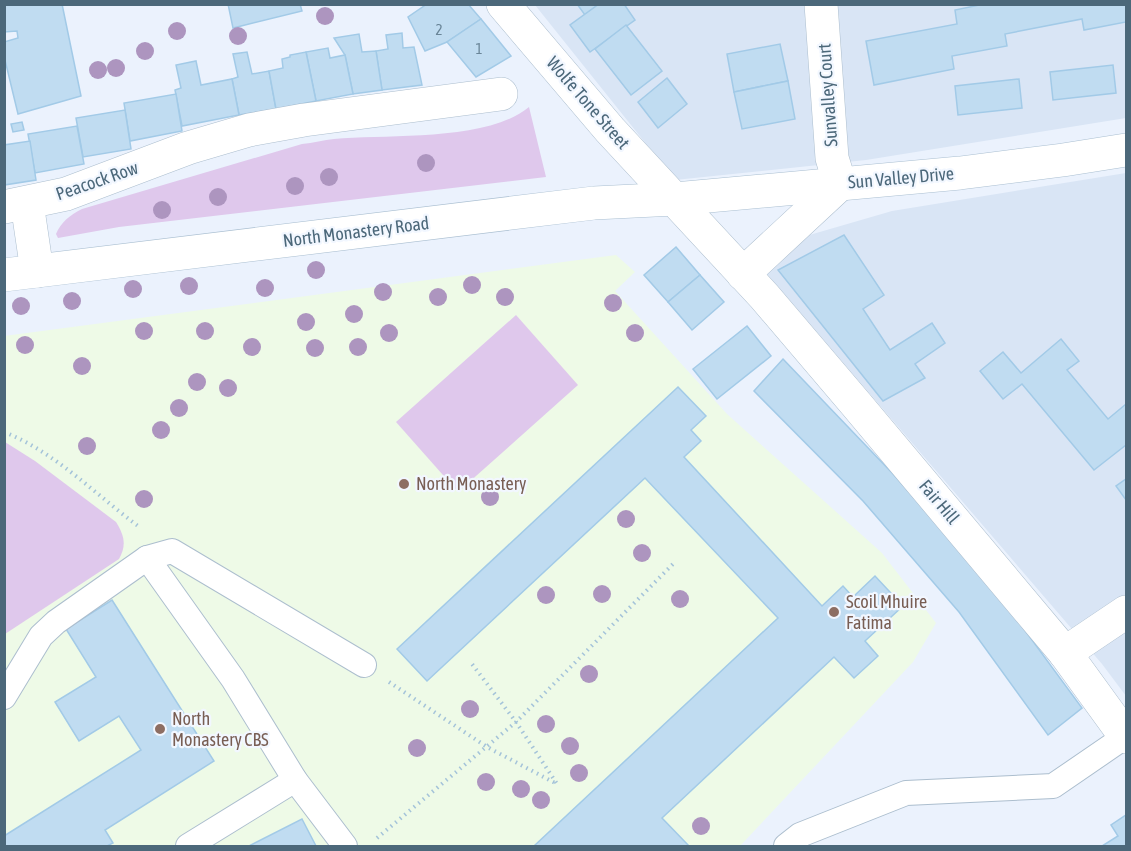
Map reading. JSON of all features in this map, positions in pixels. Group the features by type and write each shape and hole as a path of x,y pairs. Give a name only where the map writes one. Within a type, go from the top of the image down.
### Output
{"street":[{"name":"Wolfe Tone Street","path":"503,4 610,130 675,199"},
{"name":"Sunvalley Court","path":"821,4 832,158 840,184"},
{"name":"Peacock Row","path":"16,205 66,194 188,148 249,130 304,120 501,94"},
{"name":"Sun Valley Drive","path":"675,199 994,169 1126,150"},
{"path":"743,273 840,184"},
{"name":"North Monastery Road","path":"4,275 594,203 675,199"},
{"name":"Fair Hill","path":"675,199 743,273 856,404 1065,653 1126,736"},
{"path":"16,205 38,271"},
{"path":"1065,653 1126,612"}],"lane":[{"path":"4,697 41,636 56,622 147,558 172,551 364,665"},
{"path":"147,558 233,679 295,780 345,846"},
{"path":"786,846 800,835 906,793 1053,786 1126,736"},
{"path":"188,846 295,780"}],"path":[{"path":"4,432 18,438 80,478 128,519 172,551"},
{"path":"375,839 516,722 673,564"},
{"path":"364,665 487,747 556,784 516,722 472,664"}],"shaded area":[{"path":"535,5 1126,5 1126,118 866,160 675,180"},
{"path":"529,107 546,177 119,227 58,238 56,234 66,219 82,209 302,144 334,139 463,131 511,118"},
{"path":"1126,173 1126,696 1102,664 767,274 806,236 892,211"},
{"name":"North Monastery","path":"616,255 635,272 615,291 727,414 882,553 936,623 913,662 740,846 5,846 4,336"},
{"path":"516,315 578,385 458,492 396,422"},
{"path":"5,442 35,461 116,522 123,536 124,545 119,559 5,634"}],"building":[{"path":"62,4 81,96 18,114 4,56 4,42 18,38 17,31 4,32 4,5"},
{"path":"228,4 300,4 302,11 233,28"},
{"path":"427,4 468,4 481,19 447,42 425,51 408,17"},
{"path":"577,4 599,4 585,15"},
{"path":"599,4 624,4 635,20 590,52 570,25"},
{"path":"984,4 1126,4 1126,22 1084,30 1082,19 1005,34 1007,46 952,56 954,69 874,85 866,41 957,24 955,10"},
{"path":"481,19 511,56 476,77 447,42"},
{"path":"626,25 662,71 631,95 595,49"},
{"path":"402,33 403,48 414,47 422,85 382,90 376,51 388,49 386,35"},
{"path":"359,34 362,52 376,51 382,90 353,94 345,55 334,38"},
{"path":"780,44 788,81 734,92 727,54"},
{"path":"328,48 330,58 345,55 353,94 316,101 306,52"},
{"path":"247,52 252,74 269,71 276,109 239,115 232,79 238,77 233,54"},
{"path":"306,52 316,101 276,109 269,71 283,68 282,59"},
{"path":"196,61 201,85 232,79 239,115 182,126 175,90 181,88 176,65"},
{"path":"1113,65 1116,93 1053,100 1050,72"},
{"path":"667,78 687,104 658,128 638,102"},
{"path":"1019,79 1022,108 958,115 955,86"},
{"path":"788,81 795,119 742,129 734,92"},
{"path":"176,94 182,131 130,141 124,103"},
{"path":"125,110 131,149 83,157 76,118"},
{"path":"22,122 24,130 13,132 11,124"},
{"path":"77,126 84,164 35,173 28,134"},
{"path":"30,141 36,180 4,185 4,145"},
{"path":"844,235 884,295 863,309 890,350 932,323 945,343 915,364 925,378 883,401 778,270"},
{"path":"676,247 700,275 668,302 644,275"},
{"path":"700,275 724,302 692,330 668,302"},
{"path":"747,326 771,356 717,399 693,369"},
{"path":"1061,339 1079,361 1067,370 1108,419 1126,404 1126,445 1094,470 1022,384 1003,399 980,371 1003,352 1021,373"},
{"path":"783,359 894,475 996,591 1082,708 1048,735 959,612 863,501 754,391"},
{"name":"Scoil Mhuire Fatima","path":"678,387 706,416 691,430 701,441 684,457 822,606 843,586 853,597 875,576 903,606 865,641 878,656 854,678 834,657 662,818 689,846 534,846 778,618 645,478 427,681 397,649"},
{"path":"1126,479 1126,500 1116,486"},
{"name":"North Monastery CBS","path":"112,600 214,761 105,830 113,843 107,846 4,846 4,836 141,750 119,716 79,741 55,702 96,677 66,629"},
{"path":"1126,815 1126,846 1102,846 1118,836 1111,825"},
{"path":"302,819 316,846 249,846"}],"place":[{"name":"North Monastery","path":"404,484"},
{"name":"Scoil Mhuire Fatima","path":"834,612"},
{"name":"North Monastery CBS","path":"160,729"}]}
